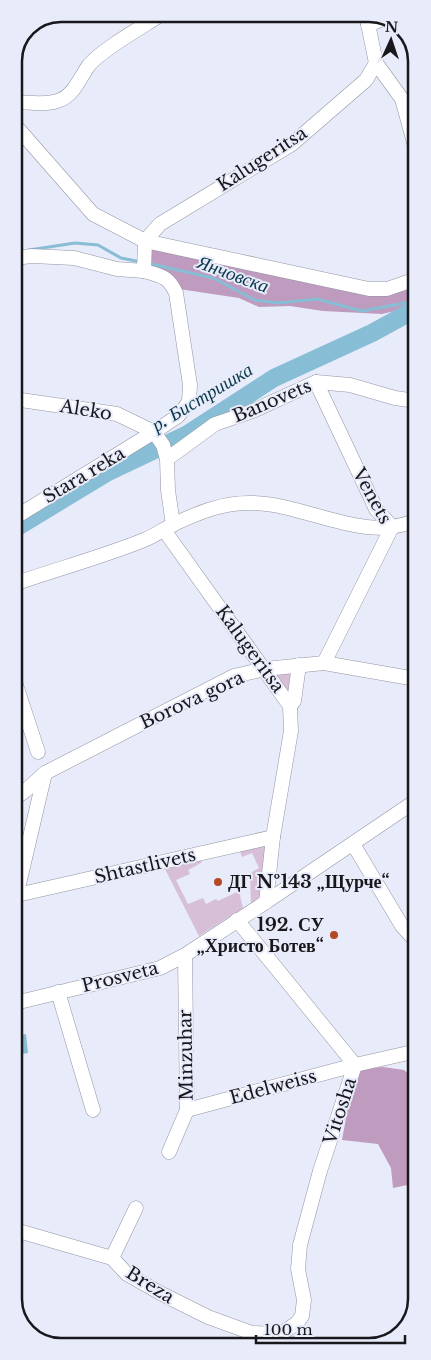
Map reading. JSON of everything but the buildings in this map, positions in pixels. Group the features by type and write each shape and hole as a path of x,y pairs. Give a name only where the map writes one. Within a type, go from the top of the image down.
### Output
{"street":[{"path":"22,102 49,103 60,101 68,96 91,64 114,45 149,22"},
{"path":"368,23 376,63 402,99 408,121"},
{"name":"Kalugeritsa","path":"145,244 160,224 292,144 366,80 376,63"},
{"path":"22,133 93,214 145,244 369,289 387,289 408,282"},
{"path":"144,268 145,244"},
{"path":"22,257 74,258 117,268 144,268 171,282 176,293 190,385 189,402 178,416 154,432"},
{"name":"Banovets","path":"165,454 215,424 252,411 316,382 350,385 408,400"},
{"name":"Venets","path":"316,382 376,509 392,527 324,663"},
{"name":"Aleko","path":"22,400 117,414 154,432"},
{"name":"Kalugeritsa","path":"154,432 165,454 169,527 290,706 291,731 273,836 266,902"},
{"name":"Stara reka","path":"22,513 154,432"},
{"path":"22,581 146,540 169,527 205,511 231,503 274,505 365,526 392,527 408,522"},
{"name":"Borova gora","path":"22,793 45,773 234,676 265,669 324,663 408,678"},
{"path":"290,706 294,701 300,665"},
{"path":"22,703 38,752"},
{"path":"22,872 45,773"},
{"name":"Prosveta","path":"22,1000 160,968 185,955 408,806"},
{"name":"Shtastlivets","path":"22,897 273,836"},
{"path":"353,844 402,926 408,932"},
{"name":"Vitosha","path":"238,920 355,1065 320,1171 300,1246 298,1269 304,1300 302,1316 297,1323 285,1331"},
{"name":"Minzuhar","path":"168,1152 187,1110 185,955"},
{"path":"58,992 92,1110"},
{"name":"Edelweiss","path":"187,1110 355,1065 408,1053"},
{"path":"112,1258 136,1208"},
{"name":"Breza","path":"22,1232 112,1258 127,1274 208,1317 252,1333 275,1334 285,1331"}],"shaded area":[{"path":"151,245 340,286 408,284 408,308 382,314 323,311 290,306 259,307 239,298 179,289 151,268"},
{"path":"294,671 291,698 274,677 276,672"},
{"path":"260,846 265,847 262,896 251,903 250,876 252,872 259,868 252,853 242,857 240,851"},
{"path":"202,860 201,863 188,870 190,874 176,880 188,904 203,898 206,904 216,899 218,901 239,891 243,908 199,936 165,869"},
{"path":"383,1067 404,1070 408,1074 408,1185 393,1188 391,1168 378,1144 342,1140 355,1070"}],"water":[{"path":"26,1034 28,1053 22,1054 22,1035"}],"waterway":[{"name":"Янчовска","path":"29,250 75,243 98,245 121,258 141,262"},
{"name":"Янчовска","path":"147,263 213,278 255,300 278,303 317,299 362,311 408,302"},
{"name":"р. Бистришка","path":"22,524 108,472 186,435 274,378 372,333 408,313"}],"place":[{"name":"ДГ №143 „Щурче“","path":"218,882"},
{"name":"192. СУ „Христо Ботев“","path":"334,935"}]}
